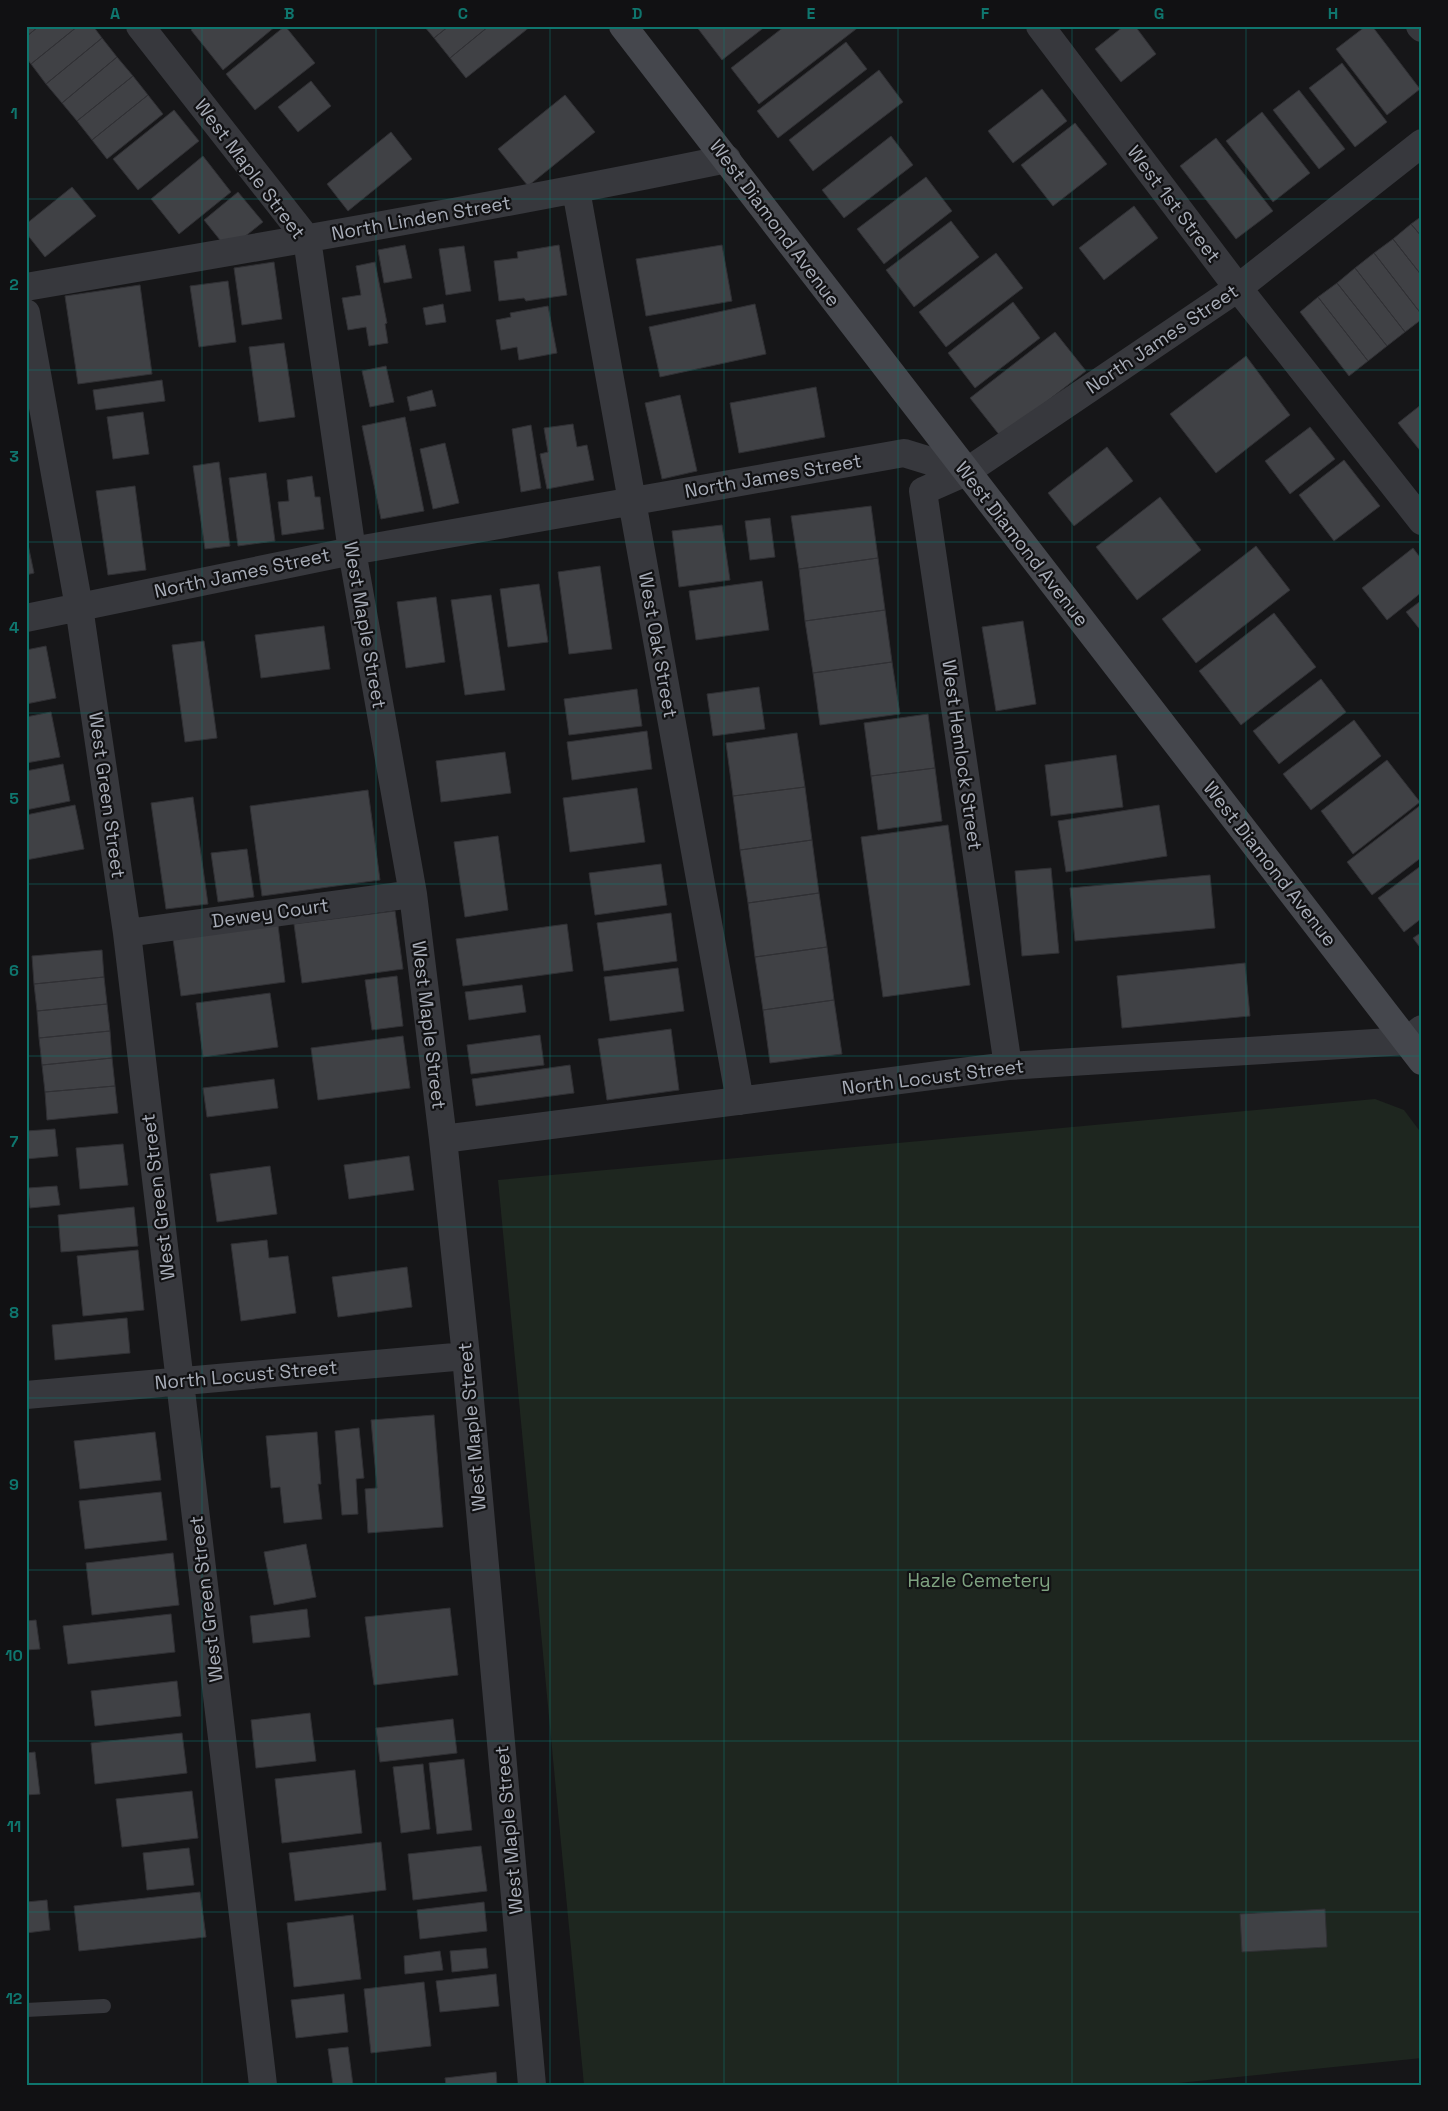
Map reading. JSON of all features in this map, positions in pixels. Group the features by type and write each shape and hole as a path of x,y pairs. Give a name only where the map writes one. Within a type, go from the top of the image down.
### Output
{"street":[{"name":"West Maple Street","path":"140,26 306,240 352,551 413,894 443,1139 466,1356 532,2085"},
{"name":"West Diamond Avenue","path":"623,26 966,472 1417,1044"},
{"name":"West 1st Street","path":"1040,26 1238,288 1422,521"},
{"name":"North James Street","path":"26,618 352,551 904,453 966,472 1238,288 1422,143"},
{"name":"North Linden Street","path":"26,287 306,240 576,190 727,159"},
{"name":"West Oak Street","path":"576,190 740,1101"},
{"name":"West Green Street","path":"26,313 79,607 127,933 263,2085"},
{"name":"West Hemlock Street","path":"966,472 923,491 1008,1066"},
{"name":"Dewey Court","path":"127,933 413,894"},
{"name":"North Locust Street","path":"443,1139 1008,1066 1417,1044"},
{"name":"North Locust Street","path":"26,1395 466,1356"}],"lane":[{"path":"26,2010 104,2006"}],"green space":[{"name":"Hazle Cemetery","path":"1375,1099 1404,1110 1422,1134 1422,2058 1159,2085 584,2085 498,1180"}],"building":[{"path":"26,26 39,26 26,37"},
{"path":"39,26 78,26 31,64 26,58 26,37"},
{"path":"78,26 93,26 102,38 46,84 31,64"},
{"path":"195,26 276,26 223,70 191,30"},
{"path":"285,26 315,63 255,110 226,74"},
{"path":"424,26 449,26 434,38"},
{"path":"449,26 489,26 450,58 434,38"},
{"path":"489,26 531,26 466,78 450,58"},
{"path":"696,26 766,26 722,60"},
{"path":"785,26 860,26 759,104 731,68"},
{"path":"1124,26 1135,26 1156,54 1121,82 1095,49"},
{"path":"1366,26 1372,26 1420,89 1387,115 1336,49"},
{"path":"102,38 117,57 62,103 46,84"},
{"path":"846,42 867,69 778,138 757,111"},
{"path":"117,57 133,76 77,121 62,103"},
{"path":"1342,63 1387,122 1355,147 1309,88"},
{"path":"879,70 903,102 813,171 789,140"},
{"path":"133,76 148,95 92,140 77,121"},
{"path":"311,81 331,106 298,132 278,107"},
{"path":"1042,89 1067,121 1013,163 988,131"},
{"path":"1299,90 1345,149 1319,169 1273,110"},
{"path":"148,95 163,114 107,159 92,140"},
{"path":"565,95 595,132 528,186 498,149"},
{"path":"174,110 199,141 138,190 113,159"},
{"path":"1262,112 1310,173 1273,202 1226,141"},
{"path":"1075,123 1107,164 1053,206 1021,165"},
{"path":"391,132 412,159 348,211 327,184"},
{"path":"891,136 913,165 844,218 822,190"},
{"path":"1216,138 1273,211 1236,239 1180,166"},
{"path":"203,156 231,192 179,234 151,199"},
{"path":"926,177 952,211 884,264 857,229"},
{"path":"72,187 96,216 45,257 26,233 26,224"},
{"path":"238,192 263,222 228,250 204,220"},
{"path":"1134,206 1158,238 1104,280 1079,248"},
{"path":"1422,216 1422,237 1411,224"},
{"path":"951,221 979,257 914,307 886,270"},
{"path":"1411,224 1422,237 1422,276 1393,239"},
{"path":"1393,239 1422,276 1422,315 1374,253"},
{"path":"405,245 412,278 384,283 378,250"},
{"path":"559,245 567,295 526,301 524,298 499,301 494,261 518,258 517,252"},
{"path":"722,245 732,301 646,316 636,259"},
{"path":"464,246 471,291 446,295 439,249"},
{"path":"996,253 1023,288 946,347 919,312"},
{"path":"1374,253 1422,315 1422,319 1405,332 1355,268"},
{"path":"274,262 282,319 242,325 234,268"},
{"path":"375,262 387,323 385,324 388,343 369,346 366,327 348,330 342,298 361,295 356,266"},
{"path":"1355,268 1405,332 1387,346 1337,283"},
{"path":"228,281 236,342 199,347 190,286"},
{"path":"1337,283 1387,346 1368,361 1318,297"},
{"path":"140,285 152,374 78,384 65,296"},
{"path":"1318,297 1368,361 1349,376 1300,312"},
{"path":"1013,302 1040,338 975,388 948,353"},
{"path":"443,304 446,322 426,325 423,308"},
{"path":"755,304 766,354 660,377 649,327"},
{"path":"548,306 557,353 519,360 517,347 501,350 496,320 511,317 510,313"},
{"path":"1055,332 1086,371 1001,437 970,398"},
{"path":"284,343 295,417 259,422 249,347"},
{"path":"1246,356 1290,415 1216,473 1170,414"},
{"path":"386,366 394,402 370,407 362,371"},
{"path":"162,380 165,401 96,410 93,390"},
{"path":"816,387 825,437 739,453 730,403"},
{"path":"432,390 436,406 410,411 407,397"},
{"path":"680,395 697,471 662,479 645,403"},
{"path":"1422,404 1422,453 1398,423"},
{"path":"143,412 149,454 113,459 107,417"},
{"path":"405,417 424,511 381,519 362,426"},
{"path":"573,424 577,447 587,445 594,480 547,489 540,454 548,452 544,428"},
{"path":"531,425 541,488 521,492 512,429"},
{"path":"1310,427 1335,459 1290,494 1265,461"},
{"path":"445,443 459,503 433,509 420,449"},
{"path":"1107,447 1133,481 1074,526 1048,493"},
{"path":"1344,460 1380,506 1334,541 1299,495"},
{"path":"219,462 230,546 205,549 193,466"},
{"path":"266,473 275,541 238,546 229,478"},
{"path":"312,476 315,497 320,497 324,529 282,535 278,502 289,501 287,480"},
{"path":"135,486 146,570 108,575 96,491"},
{"path":"1160,497 1201,550 1137,600 1096,547"},
{"path":"871,506 878,558 799,569 791,516"},
{"path":"770,518 775,557 750,560 745,521"},
{"path":"722,525 730,580 679,587 672,531"},
{"path":"26,535 34,573 26,575"},
{"path":"1256,546 1290,590 1196,663 1162,619"},
{"path":"1413,548 1422,560 1422,592 1387,620 1362,588"},
{"path":"878,558 885,610 805,621 799,569"},
{"path":"600,566 612,649 569,654 558,572"},
{"path":"762,581 769,630 696,640 689,591"},
{"path":"539,584 548,642 508,647 500,589"},
{"path":"491,595 505,690 465,695 451,600"},
{"path":"436,597 445,662 406,668 397,602"},
{"path":"1422,600 1422,632 1406,612"},
{"path":"885,610 892,662 813,673 805,621"},
{"path":"1274,613 1316,667 1241,725 1199,671"},
{"path":"1023,621 1036,704 996,711 982,627"},
{"path":"324,626 330,669 261,678 255,635"},
{"path":"204,641 217,738 185,742 172,645"},
{"path":"46,646 56,698 26,704 26,650"},
{"path":"892,662 900,714 820,725 813,673"},
{"path":"1321,679 1346,712 1279,764 1253,731"},
{"path":"759,687 765,729 713,736 707,694"},
{"path":"637,689 642,726 569,735 564,699"},
{"path":"51,712 60,757 26,763 26,717"},
{"path":"928,714 935,768 871,776 864,723"},
{"path":"1354,720 1381,756 1311,810 1283,774"},
{"path":"647,731 652,769 572,780 567,742"},
{"path":"797,733 805,787 733,796 726,743"},
{"path":"505,752 511,793 441,802 436,761"},
{"path":"1116,755 1123,807 1051,816 1045,765"},
{"path":"1387,760 1420,802 1353,854 1321,811"},
{"path":"63,764 70,801 26,810 26,771"},
{"path":"935,768 942,821 878,830 871,776"},
{"path":"805,787 812,840 740,850 733,796"},
{"path":"637,788 645,842 570,852 563,798"},
{"path":"368,790 380,880 262,896 250,806"},
{"path":"193,797 208,904 166,909 151,803"},
{"path":"1422,804 1422,857 1372,895 1347,862"},
{"path":"75,805 84,849 26,860 26,815"},
{"path":"1159,805 1167,856 1066,872 1058,821"},
{"path":"948,825 970,985 883,997 861,837"},
{"path":"498,836 508,910 465,917 454,842"},
{"path":"812,840 819,893 748,903 740,850"},
{"path":"247,849 254,897 218,902 211,853"},
{"path":"661,864 667,905 595,915 589,873"},
{"path":"1422,865 1422,918 1404,932 1378,898"},
{"path":"1051,868 1059,953 1022,956 1015,871"},
{"path":"1210,875 1215,928 1075,941 1070,888"},
{"path":"819,893 827,947 755,957 748,903"},
{"path":"395,911 403,969 302,983 294,924"},
{"path":"671,913 677,961 604,971 597,923"},
{"path":"567,924 573,971 463,986 456,939"},
{"path":"278,925 285,982 181,996 173,939"},
{"path":"1422,932 1422,950 1413,938"},
{"path":"827,947 834,1000 763,1010 755,957"},
{"path":"102,950 104,977 34,984 32,956"},
{"path":"1245,963 1250,1016 1122,1028 1117,976"},
{"path":"678,968 684,1011 610,1021 604,977"},
{"path":"397,976 403,1026 372,1030 365,980"},
{"path":"104,977 107,1004 37,1011 34,984"},
{"path":"522,985 526,1012 469,1020 465,992"},
{"path":"270,993 278,1047 203,1057 196,1003"},
{"path":"834,1000 842,1054 770,1063 763,1010"},
{"path":"107,1004 110,1031 39,1038 37,1011"},
{"path":"671,1029 679,1090 607,1100 598,1039"},
{"path":"110,1031 112,1058 42,1065 39,1038"},
{"path":"540,1035 544,1065 471,1074 467,1045"},
{"path":"403,1036 410,1088 318,1100 311,1048"},
{"path":"112,1058 115,1086 45,1092 42,1065"},
{"path":"570,1065 574,1093 476,1106 472,1079"},
{"path":"274,1079 278,1108 207,1117 203,1088"},
{"path":"115,1086 118,1113 47,1120 45,1092"},
{"path":"55,1129 58,1156 26,1159 26,1131"},
{"path":"123,1144 128,1185 80,1189 76,1148"},
{"path":"409,1156 414,1190 349,1199 344,1165"},
{"path":"270,1166 277,1214 217,1222 210,1174"},
{"path":"57,1186 60,1205 30,1208 28,1188"},
{"path":"134,1207 138,1246 61,1252 58,1215"},
{"path":"267,1240 269,1258 288,1256 296,1313 241,1321 231,1244"},
{"path":"138,1250 144,1310 83,1316 77,1256"},
{"path":"407,1267 412,1307 338,1317 332,1277"},
{"path":"127,1318 130,1353 55,1360 52,1325"},
{"path":"434,1415 443,1527 368,1533 365,1489 377,1488 371,1420"},
{"path":"359,1428 364,1478 356,1479 358,1514 342,1515 335,1431"},
{"path":"155,1432 161,1480 80,1489 74,1441"},
{"path":"317,1432 321,1484 318,1484 322,1519 284,1523 280,1487 271,1488 266,1436"},
{"path":"161,1492 167,1540 85,1549 79,1501"},
{"path":"306,1544 316,1597 274,1605 264,1552"},
{"path":"173,1553 179,1605 92,1615 86,1563"},
{"path":"450,1608 458,1675 374,1685 365,1617"},
{"path":"307,1609 310,1637 253,1643 250,1616"},
{"path":"171,1614 175,1652 68,1664 63,1626"},
{"path":"36,1620 40,1649 26,1650 26,1621"},
{"path":"177,1681 181,1716 95,1726 91,1691"},
{"path":"310,1713 316,1761 256,1768 251,1720"},
{"path":"453,1719 457,1753 380,1762 376,1728"},
{"path":"182,1733 187,1773 95,1784 91,1743"},
{"path":"35,1752 40,1794 26,1795 26,1753"},
{"path":"464,1759 472,1830 437,1834 429,1763"},
{"path":"423,1764 430,1829 401,1833 393,1767"},
{"path":"355,1770 362,1833 282,1843 275,1779"},
{"path":"192,1791 198,1838 122,1847 116,1799"},
{"path":"381,1842 386,1890 295,1901 289,1853"},
{"path":"481,1846 487,1891 413,1900 408,1854"},
{"path":"189,1848 194,1885 147,1890 143,1853"},
{"path":"200,1892 206,1937 79,1951 74,1906"},
{"path":"47,1900 50,1930 26,1933 26,1902"},
{"path":"484,1902 487,1931 420,1939 417,1910"},
{"path":"1325,1909 1327,1947 1242,1952 1240,1914"},
{"path":"353,1915 361,1979 294,1987 287,1923"},
{"path":"486,1948 488,1968 452,1972 450,1951"},
{"path":"440,1951 443,1970 405,1974 404,1956"},
{"path":"496,1974 499,2006 440,2012 436,1981"},
{"path":"424,1982 431,2046 371,2053 364,1989"},
{"path":"344,1994 348,2032 296,2038 291,2000"},
{"path":"348,2047 353,2085 333,2085 328,2049"},
{"path":"496,2072 497,2085 446,2085 445,2078"}]}
